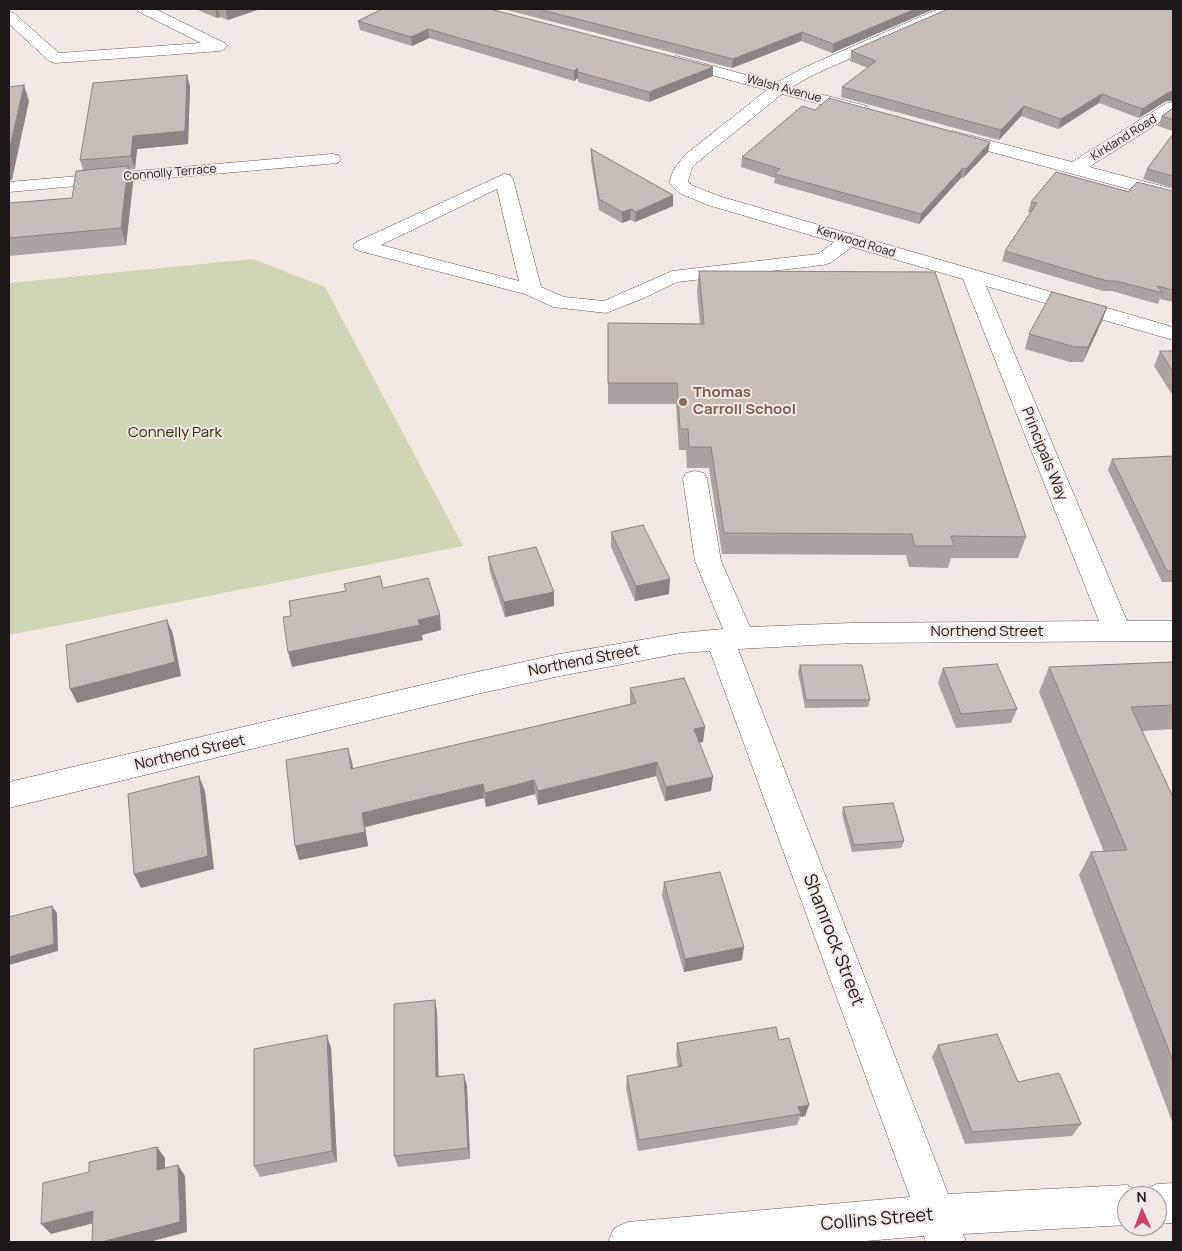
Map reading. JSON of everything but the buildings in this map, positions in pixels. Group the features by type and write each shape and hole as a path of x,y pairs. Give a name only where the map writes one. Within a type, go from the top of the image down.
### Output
{"street":[{"path":"12,13 55,58 220,46 144,9"},
{"path":"780,88 807,72 950,9"},
{"name":"Walsh Avenue","path":"659,56 874,114"},
{"name":"Kenwood Road","path":"780,88 692,158 684,167 678,182 687,190 715,200 972,277 1173,334"},
{"name":"Kirkland Road","path":"1074,169 1173,108"},
{"path":"938,132 1173,195"},
{"name":"Connolly Terrace","path":"9,188 332,159"},
{"path":"532,290 504,179 363,246 532,290 560,303 606,307 672,277 823,258 849,240"},
{"name":"Principals Way","path":"972,277 1117,631"},
{"name":"Shamrock Street","path":"696,479 708,561 730,638 941,1229"},
{"name":"Northend Street","path":"9,795 551,667 681,643 730,638 852,633 1173,631"},
{"name":"Collins Street","path":"628,1242 941,1229 1117,1206"}],"green space":[{"name":"Connelly Park","path":"253,259 325,287 463,546 9,635 9,283"}],"place":[{"name":"Thomas Carroll School","path":"683,402"}]}
